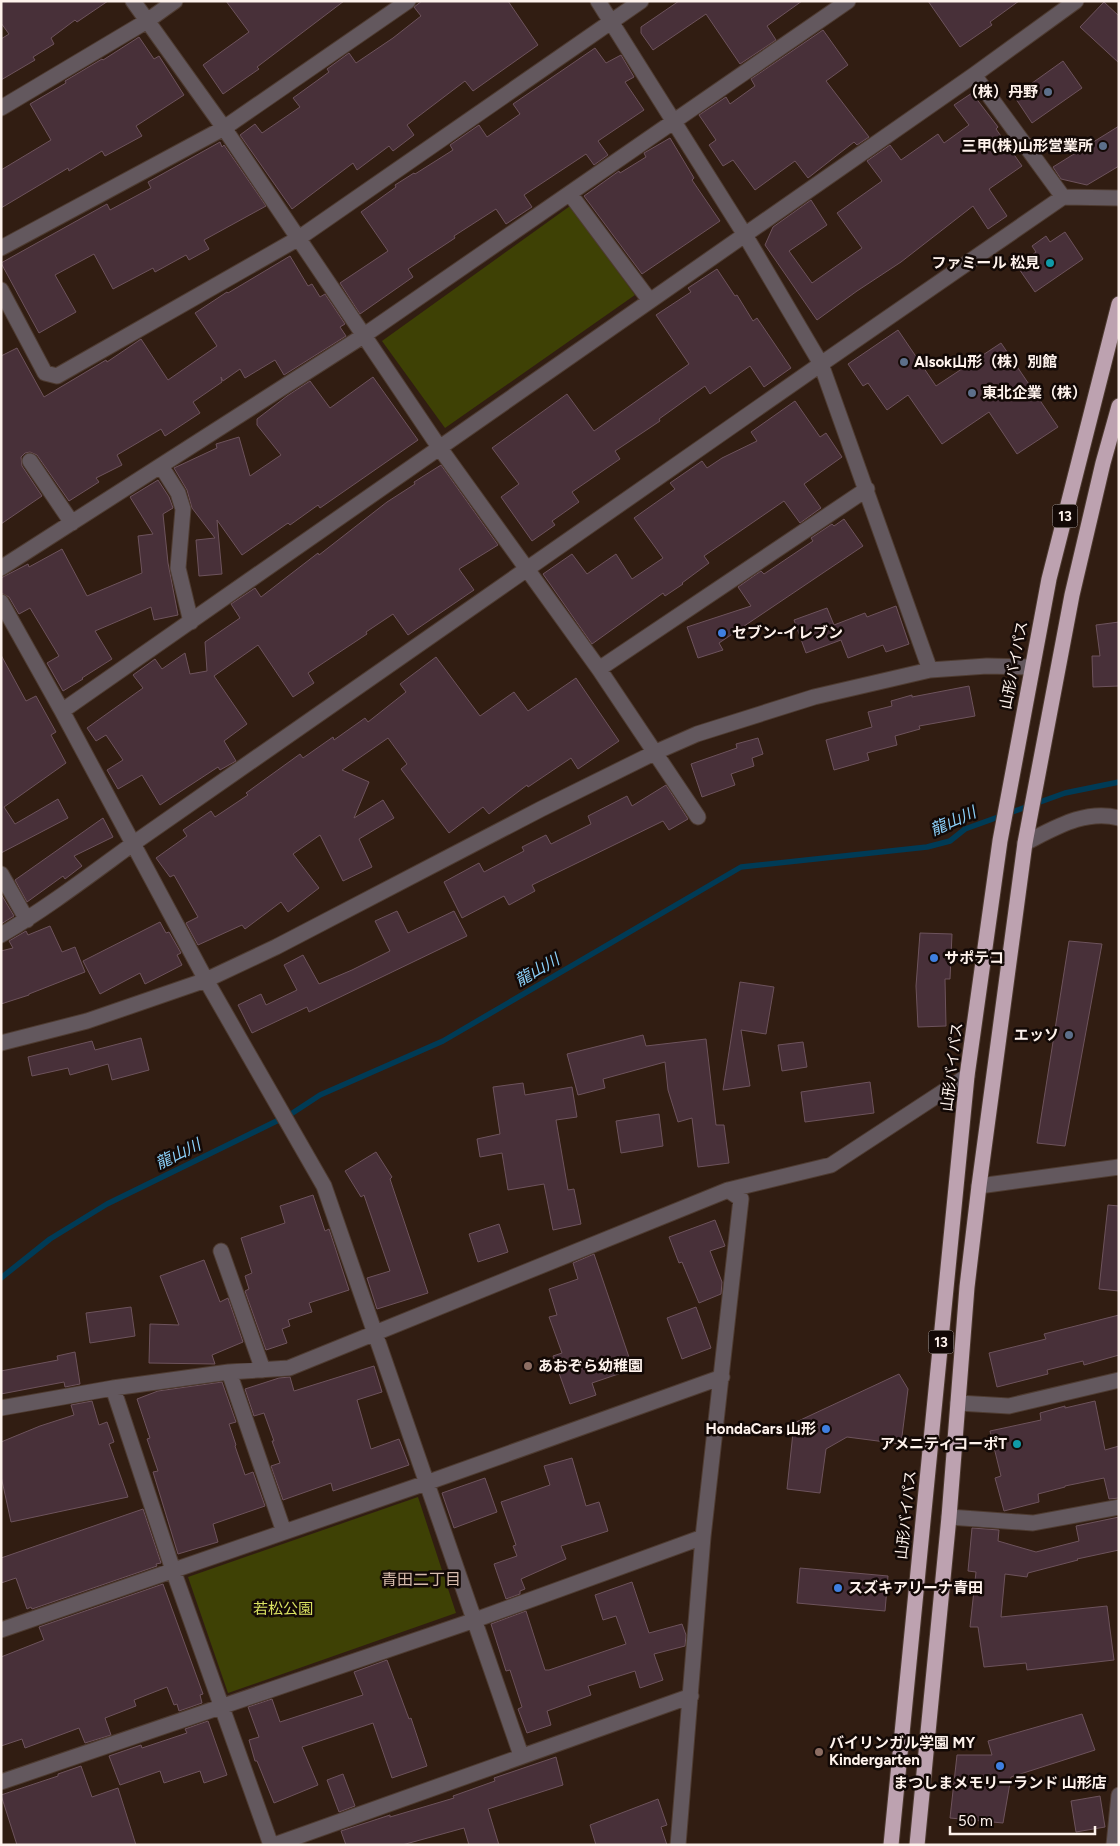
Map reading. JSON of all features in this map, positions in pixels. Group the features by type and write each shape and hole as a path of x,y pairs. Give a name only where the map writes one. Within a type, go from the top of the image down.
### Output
{"highway":[{"name":"山形バイパス","path":"891,1845 967,1076 1000,841 1031,667 1049,579 1119,304"},
{"name":"13","path":"917,1845 949,1517 967,1287 1025,843 1072,595 1102,463 1119,406"}],"street":[{"path":"133,1 224,128 439,447 656,752 698,818"},
{"path":"1,108 146,21 175,1"},
{"path":"1,248 224,128 408,1"},
{"path":"598,1 745,235 821,364 930,670"},
{"path":"1,290 45,373 57,376 299,238 640,1"},
{"path":"1,568 363,336 848,1"},
{"path":"62,711 974,75 1076,1"},
{"path":"974,75 1063,197"},
{"path":"570,194 650,301"},
{"path":"1,935 27,920 526,569 1063,197 1119,198"},
{"path":"30,461 72,522"},
{"path":"161,466 178,493 183,508 178,568 191,622"},
{"path":"599,670 867,489"},
{"path":"1,602 134,843 206,980 324,1186 521,1756"},
{"path":"1,1043 87,1020 206,980 276,947 541,809 656,752 697,734 814,697 930,670 987,666 1031,667"},
{"path":"1025,843 1079,818 1112,816 1119,818"},
{"path":"1,874 27,920"},
{"path":"1,1408 113,1388 229,1372 290,1368 728,1190 831,1166 967,1076"},
{"path":"979,1186 1119,1167"},
{"path":"678,1845 703,1537 741,1199 728,1190"},
{"path":"221,1251 263,1370"},
{"path":"229,1372 284,1532"},
{"path":"1,1630 426,1483 722,1377"},
{"path":"958,1403 1009,1406 1119,1380"},
{"path":"113,1388 221,1708 272,1845 691,1696"},
{"path":"949,1517 1033,1524 1119,1507"},
{"path":"1,1782 475,1620 703,1537"},
{"path":"1114,1845 1119,1798"}],"green space":[{"path":"570,206 635,295 445,428 382,341"},
{"name":"若松公園","path":"418,1497 456,1613 228,1693 188,1577"}],"building":[{"path":"1,1 108,1 77,22 75,20 51,38 54,44 33,57 35,60 1,80 1,39 9,34 1,23"},
{"path":"226,1 344,1 257,67 259,69 223,94 203,65 249,32"},
{"path":"422,1 508,1 538,45 473,91 465,81 407,125 414,135 393,151 389,146 357,170 353,163 292,209 240,135 255,124 262,133 300,107 293,98 329,72 327,69 349,53 356,63 393,38 421,16 414,7"},
{"path":"679,1 802,1 767,26 776,40 740,64 706,14 653,50 641,33 641,27"},
{"path":"928,1 1019,1 990,22 992,25 960,47"},
{"path":"1104,2 1119,16 1119,63 1080,27"},
{"path":"823,30 848,65 826,81 869,137 857,145 854,142 808,178 795,161 755,190 733,160 723,166 709,145 716,140 699,115 726,97 730,104 755,86 751,79"},
{"path":"139,37 154,59 159,56 184,95 136,126 142,136 105,156 102,151 69,171 68,168 1,208 1,170 51,140 30,104"},
{"path":"595,48 606,63 621,55 634,77 625,82 644,110 598,141 608,155 594,165 586,154 524,195 532,207 506,224 496,209 408,269 413,277 360,314 340,283 388,251 361,212 396,187 395,185 453,150 450,145 479,125 487,137 520,114 513,104"},
{"name":"（株）丹野","path":"1063,61 1082,88 1032,123 1014,96"},
{"path":"972,93 998,127 996,129 1022,166 989,189 1007,216 988,229 973,206 901,262 817,320 765,245 773,227 811,200 827,225 789,251 812,283 862,248 837,213 882,181 867,161 890,145 901,160 938,134 944,143 969,125 954,105"},
{"name":"三甲(株)山形営業所","path":"1119,126 1119,166 1087,185 1061,179 1053,167"},
{"path":"670,138 694,178 692,180 720,221 642,274 584,196 619,171 620,173 646,157 644,153"},
{"path":"220,142 266,206 204,240 209,249 189,260 186,255 155,272 153,268 113,289 94,254 55,275 76,312 39,333 1,263 107,204 110,210 151,188 148,182"},
{"name":"ファミール 松見","path":"1065,232 1083,259 1035,292 1017,266 1036,252 1032,246 1046,236 1050,242"},
{"path":"290,256 308,286 312,284 320,297 325,294 345,324 340,327 346,336 284,375 275,360 245,378 240,369 223,381 221,377 222,382 193,402 200,413 165,436 161,429 117,455 122,465 96,478 99,482 69,501 37,455 30,452 25,453 21,457 22,466 42,496 1,524 1,356 17,348 44,397 106,360 107,362 141,339 168,380 217,346 195,313 227,292"},
{"path":"717,269 735,296 737,295 753,321 757,318 791,368 764,387 750,366 710,394 705,386 659,419 660,421 615,451 620,459 572,492 579,502 552,521 555,525 532,541 501,497 519,484 492,448 567,394 594,431 689,364 656,315 691,292 688,288"},
{"path":"898,330 936,386 1001,343 1058,427 1017,454 989,412 942,444 908,395 887,410 868,383 863,386 848,364"},
{"path":"373,377 418,440 320,508 318,505 290,525 288,523 242,555 217,520 222,574 199,576 196,540 215,538 192,508 187,490 174,468 217,448 216,444 239,437 250,476 281,455 257,425 257,419 310,381 330,408"},
{"path":"795,401 820,437 826,433 842,457 804,484 821,508 800,523 784,501 704,556 709,563 683,584 665,596 663,593 592,644 543,574 572,554 587,574 616,554 632,579 663,558 634,518 675,489 670,483 702,461 707,468 722,458 757,441 751,432"},
{"path":"441,465 498,545 459,569 474,590 408,635 393,614 366,632 367,634 308,673 314,683 293,697 258,645 214,676 247,724 224,741 236,761 220,770 218,767 160,805 142,775 118,789 107,770 123,760 106,735 96,741 87,728 143,688 133,675 155,659 162,669 185,653 190,674 207,671 205,642 240,618 231,604 255,588 261,597 387,502 415,484 414,482"},
{"path":"158,480 169,497 173,508 163,514 168,563 178,615 154,620 151,607 95,631 112,659 63,691 47,663 59,656 30,608 19,614 9,597 1,593 1,578 28,564 29,567 62,549 87,596 142,573 138,536 153,534 130,497"},
{"path":"844,519 863,546 719,643 723,650 698,658 687,627 751,606 738,587 761,571 764,574 813,541 811,538 832,524 834,526"},
{"path":"896,606 909,644 886,652 883,645 848,658 841,640 806,653 794,620 827,608 834,625 865,613 867,617"},
{"path":"1119,622 1119,686 1093,687 1092,656 1100,656 1096,625"},
{"path":"1,655 26,701 36,696 56,732 51,735 66,763 4,807 15,824 58,799 68,818 1,853"},
{"path":"436,657 480,716 514,692 528,711 576,678 619,741 578,769 571,758 528,787 527,785 489,814 483,807 449,833 401,769 407,764 388,738 342,770 369,782 354,818 383,800 394,818 359,839 372,867 343,881 320,835 293,854 319,888 288,912 281,902 245,929 242,925 198,945 186,923 198,917 174,875 170,877 156,858 187,836 183,830 211,811 215,817 248,795 246,793 300,754 303,758 333,737 334,740 365,718 368,722 406,692 400,684"},
{"path":"969,686 975,716 919,726 920,729 895,736 897,745 867,753 869,760 834,770 826,740 872,727 868,712 892,706 891,701 912,695 912,697"},
{"path":"758,738 763,754 752,758 754,766 731,774 735,785 702,797 691,764 737,748 736,744"},
{"path":"666,785 688,819 669,830 663,821 532,885 535,891 509,905 504,896 462,918 444,882 479,863 484,872 524,851 522,847 546,835 551,844 591,824 588,816 627,796 632,806"},
{"path":"103,818 113,837 74,856 82,866 65,879 63,876 27,902 15,880"},
{"path":"1,894 14,916 1,924"},
{"path":"397,911 408,933 454,911 467,936 309,1012 307,1007 252,1033 238,1005 261,994 266,1005 297,990 284,965 303,955 319,984 352,970 390,951 375,921"},
{"path":"160,922 166,933 169,932 181,953 177,955 182,965 145,984 140,973 100,994 83,961"},
{"path":"50,926 62,952 75,947 85,972 29,995 1,1004 1,951 13,948 9,941 26,931 28,935"},
{"path":"920,933 952,934 950,979 945,979 946,1026 918,1027 916,986"},
{"path":"1069,941 1102,944 1065,1146 1037,1143"},
{"path":"740,982 774,987 766,1034 741,1030 750,1086 723,1090"},
{"path":"643,1035 646,1046 706,1039 716,1125 724,1125 729,1163 698,1167 692,1118 678,1122 668,1090 665,1062 603,1079 605,1088 578,1095 567,1054"},
{"path":"141,1038 149,1070 112,1080 108,1064 70,1075 68,1068 32,1076 28,1057 92,1041 95,1050"},
{"path":"803,1042 807,1067 782,1071 778,1045"},
{"path":"870,1082 874,1113 805,1122 801,1092"},
{"path":"523,1083 525,1095 572,1087 577,1117 556,1120 568,1190 574,1189 581,1224 553,1230 544,1184 508,1190 502,1153 480,1157 477,1139 500,1134 493,1087"},
{"path":"659,1114 663,1146 621,1153 616,1121"},
{"path":"376,1152 392,1177 390,1179 428,1293 377,1309 367,1278 390,1271 364,1195 361,1197 345,1171"},
{"path":"313,1195 325,1231 329,1229 349,1290 309,1303 312,1312 288,1320 290,1326 282,1329 287,1343 266,1350 245,1291 249,1289 245,1276 252,1273 241,1238 285,1223 280,1206"},
{"path":"1108,1205 1119,1206 1119,1291 1099,1289"},
{"path":"715,1220 725,1246 710,1251 722,1282 721,1294 699,1303 682,1262 679,1263 669,1237"},
{"path":"499,1224 508,1252 478,1262 469,1234"},
{"path":"594,1254 633,1369 592,1383 596,1395 570,1404 553,1356 562,1353 549,1317 557,1315 549,1289 578,1279 573,1263"},
{"path":"204,1260 220,1302 228,1298 243,1342 212,1355 215,1364 149,1363 150,1324 179,1325 160,1276"},
{"path":"131,1307 135,1336 90,1343 86,1313"},
{"path":"696,1307 711,1348 682,1359 667,1318"},
{"path":"1119,1315 1119,1355 1084,1365 1083,1361 1047,1370 1048,1374 997,1387 989,1353 1046,1339 1044,1334"},
{"path":"75,1352 80,1384 65,1387 64,1382 1,1394 1,1371 58,1360 57,1356"},
{"path":"374,1366 382,1392 357,1400 371,1449 399,1439 409,1465 333,1491 331,1483 283,1500 271,1466 280,1463 272,1441 274,1441 264,1413 254,1416 245,1389 279,1378 290,1377 294,1391"},
{"path":"899,1374 908,1389 901,1444 847,1437 826,1449 820,1493 787,1489 794,1423"},
{"path":"222,1382 236,1422 229,1424 245,1475 253,1472 265,1506 213,1524 218,1542 178,1554 153,1472 158,1471 147,1439 150,1438 137,1399 158,1391"},
{"path":"92,1401 99,1425 107,1422 114,1442 109,1444 128,1497 11,1522 1,1476 1,1442 74,1415 71,1405"},
{"path":"1095,1401 1105,1450 1119,1446 1119,1498 1109,1499 1104,1478 1038,1494 1039,1502 1004,1511 995,1478 1001,1476 990,1431 1041,1420 1040,1413 1065,1406 1065,1408"},
{"path":"572,1458 586,1506 599,1502 608,1531 561,1546 566,1559 521,1579 525,1589 520,1591 520,1594 506,1599 494,1564 517,1556 513,1546 516,1545 501,1502 550,1485 544,1466"},
{"path":"485,1478 497,1512 454,1528 442,1493"},
{"path":"143,1509 161,1563 156,1564 157,1566 32,1609 31,1607 27,1609 16,1578 1,1583 1,1558"},
{"path":"1119,1517 1119,1550 1077,1559 1028,1573 1027,1577 1005,1574 1001,1617 1107,1606 1114,1660 1027,1670 1026,1663 984,1667 978,1627 970,1627 976,1572 968,1571 972,1528 999,1530 998,1541 1036,1552 1079,1541 1076,1526"},
{"path":"800,1568 888,1576 885,1611 797,1603"},
{"path":"632,1582 649,1633 682,1624 686,1635 685,1646 654,1654 663,1680 640,1688 635,1671 588,1686 591,1695 547,1711 551,1725 527,1733 518,1709 522,1707 510,1670 506,1671 491,1624 526,1611 545,1670 549,1670 626,1644 616,1616 603,1620 595,1595"},
{"path":"163,1584 203,1694 200,1695 202,1703 179,1711 177,1704 174,1705 167,1687 134,1700 136,1706 105,1718 111,1735 85,1743 79,1728 25,1748 22,1739 1,1746 1,1657 44,1640 39,1627"},
{"path":"387,1660 409,1719 411,1718 427,1766 392,1778 373,1723 302,1747 318,1785 274,1803 257,1761 255,1761 249,1740 259,1737 248,1707 272,1699 280,1722 363,1695 354,1672"},
{"name":"まつしまメモリーランド 山形店","path":"1082,1714 1095,1750 1011,1777 1003,1823 950,1818 957,1755 992,1755 988,1741"},
{"path":"208,1721 227,1775 204,1783 200,1771 164,1783 160,1771 120,1785 109,1756 141,1745 142,1748 187,1733 185,1729"},
{"path":"556,1757 563,1785 488,1809 499,1845 469,1845 464,1828 402,1845 346,1845 341,1831 390,1815 390,1817 454,1798 453,1796 495,1781 494,1778"},
{"path":"81,1766 92,1797 118,1788 136,1845 17,1845 1,1795 58,1776 58,1774"},
{"path":"343,1774 355,1806 339,1812 327,1780"},
{"path":"1100,1796 1105,1827 1076,1832 1071,1801"},
{"path":"658,1799 667,1825 661,1827 667,1845 596,1845 590,1825"}],"waterway":[{"name":"龍山川","path":"1,1278 50,1239 107,1204 291,1114 320,1095 443,1041 741,867 927,847 950,841 965,829 1065,793 1119,782"}],"place":[{"name":"（株）丹野","path":"1048,92"},
{"name":"三甲(株)山形営業所","path":"1103,146"},
{"name":"ファミール 松見","path":"1050,263"},
{"name":"Alsok山形（株）別館","path":"904,362"},
{"name":"東北企業（株）","path":"972,393"},
{"name":"セブン-イレブン","path":"722,633"},
{"name":"サポテコ","path":"934,958"},
{"name":"エッソ","path":"1069,1035"},
{"name":"あおぞら幼稚園","path":"528,1366"},
{"name":"HondaCars 山形","path":"826,1429"},
{"name":"アメニティコーポT","path":"1017,1444"},
{"name":"スズキアリーナ青田","path":"838,1588"},
{"name":"バイリンガル学園 MY Kindergarten","path":"819,1752"},
{"name":"まつしまメモリーランド 山形店","path":"1000,1766"}],"district":[{"name":"青田二丁目","path":"421,1579"}]}
